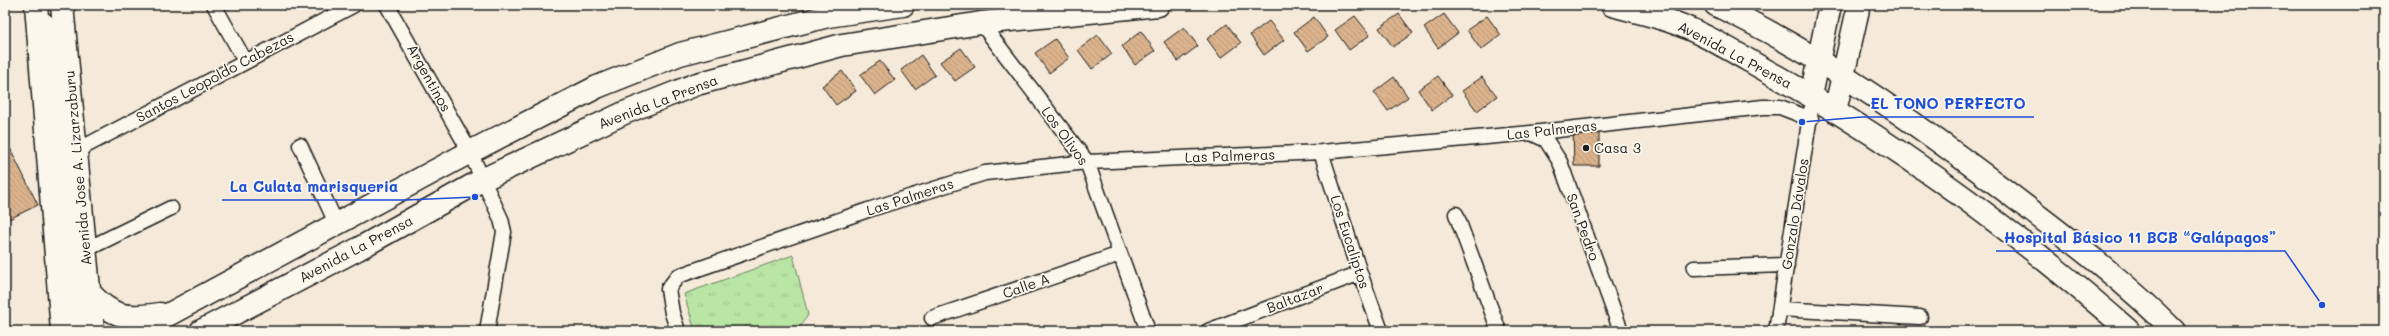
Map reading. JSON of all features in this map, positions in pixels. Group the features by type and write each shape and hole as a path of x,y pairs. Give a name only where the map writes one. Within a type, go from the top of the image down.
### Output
{"main road":[{"name":"Avenida Jose A. Lizarzaburu","path":"36,5 62,331"},
{"name":"Avenida Jose A. Lizarzaburu","path":"62,5 93,331"},
{"path":"138,331 336,223 597,87 680,54 828,16 900,5"},
{"name":"Avenida La Prensa","path":"205,330 358,249 482,180 624,113 697,84 842,45 981,23 1158,5"},
{"name":"Avenida La Prensa","path":"1612,5 1675,23 1737,54 1835,111 1934,175 2025,242 2129,331"},
{"path":"1716,5 1753,22 1819,60 1947,147 2039,216 2145,302 2174,331"},
{"path":"1811,96 1830,5"},
{"path":"1835,111 1860,5"},
{"path":"89,292 100,304 116,314 134,318 175,312"}],"street":[{"path":"40,5 54,64 77,331"},
{"path":"54,64 58,5"},
{"path":"214,5 245,61"},
{"name":"Santos Leopoldo Cabezas","path":"76,151 354,5"},
{"name":"Argentinos","path":"387,5 470,152 482,180"},
{"name":"Los Olivos","path":"981,23 1087,162 1148,331"},
{"name":"Gonzalo Dávalos","path":"1776,331 1810,119 1811,96"},
{"name":"Las Palmeras","path":"678,331 672,314 668,289 678,276 868,210 984,173 1087,162 1321,152 1531,133 1763,107 1780,107 1810,119"},
{"name":"San Pedro","path":"1531,133 1546,140 1560,162 1621,331"},
{"path":"300,145 336,223"},
{"name":"Los Eucaliptos","path":"1321,152 1360,273 1381,331"},
{"path":"482,180 501,219 504,232 485,330"},
{"path":"85,250 171,208"},
{"path":"1456,214 1500,331"},
{"name":"Calle A","path":"932,318 1120,254"},
{"path":"1694,268 1787,265"},
{"name":"Baltazar","path":"1208,331 1360,273"},
{"path":"1780,309 1920,317"}],"green space":[{"path":"793,255 808,315 797,331 695,331 684,294"}],"building":[{"path":"1399,14 1413,33 1393,47 1379,28"},
{"path":"1444,14 1458,33 1438,48 1424,28"},
{"path":"1355,16 1370,35 1349,50 1335,30"},
{"path":"1487,16 1501,35 1481,50 1467,30"},
{"path":"1314,17 1328,37 1308,51 1294,32"},
{"path":"1269,21 1284,40 1264,55 1250,35"},
{"path":"1227,24 1241,43 1221,58 1207,39"},
{"path":"1184,27 1198,46 1178,61 1164,42"},
{"path":"1141,31 1155,51 1135,65 1122,46"},
{"path":"1098,35 1112,54 1092,69 1078,50"},
{"path":"1055,39 1069,58 1049,73 1035,53"},
{"path":"961,48 975,67 955,81 940,62"},
{"path":"921,55 935,75 915,89 901,70"},
{"path":"880,61 895,80 875,95 860,75"},
{"path":"842,71 856,91 836,105 822,86"},
{"path":"1438,76 1452,95 1432,110 1418,90"},
{"path":"1394,77 1408,97 1388,111 1374,92"},
{"path":"1482,77 1497,96 1477,111 1462,91"},
{"name":"Casa 3","path":"1573,130 1599,130 1599,166 1574,166"},
{"path":"5,138 38,205 5,221"}],"place":[{"name":"EL TONO PERFECTO","path":"1802,122"},
{"name":"Casa 3","path":"1586,148"},
{"name":"La Culata marisqueria","path":"475,197"},
{"name":"Hospital Básico 11 BCB “Galápagos”","path":"2322,305"}]}
